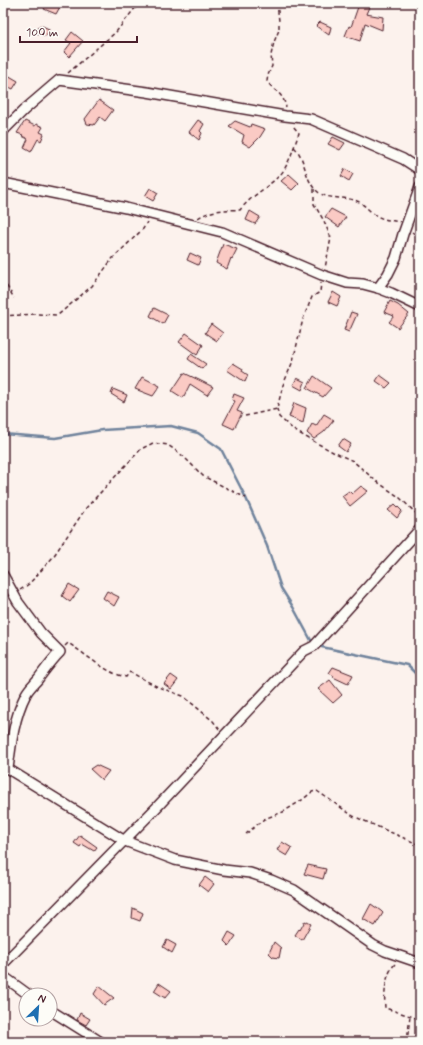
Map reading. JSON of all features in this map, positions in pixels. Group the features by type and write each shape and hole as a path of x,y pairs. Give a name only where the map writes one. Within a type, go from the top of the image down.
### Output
{"street":[{"path":"3,131 24,110 59,80 147,92 318,121 403,159 420,170"},
{"path":"3,183 152,214 222,232 322,275 378,288 392,293 420,307"},
{"path":"378,288 391,269 420,187"},
{"path":"3,964 125,841 304,651 314,646 420,529"},
{"path":"3,575 14,595 41,633 60,652 27,692 19,710 6,768 125,841 175,860 224,870 250,873 271,880 294,890 373,945 385,951 420,963"},
{"path":"3,976 18,987"},
{"path":"58,1015 101,1042"}],"path":[{"path":"3,8 13,3"},
{"path":"59,80 116,32 138,3"},
{"path":"197,218 203,214 225,209 240,210 249,199 281,174 294,147 299,133 285,116 286,111 284,98 271,87 267,81 272,66 271,55 274,42 279,30 280,21 277,3"},
{"path":"294,147 299,152 307,176 314,189 325,197 356,201 375,215 386,220 407,223 413,233 420,238"},
{"path":"314,189 314,204 324,221 331,238 322,275 320,292 312,297 303,319 293,361 283,385 277,409 279,417 295,430 332,452 353,461 372,478 399,497 420,517"},
{"path":"3,316 37,314 58,315 92,286 113,258 143,229 152,214"},
{"path":"3,280 14,298"},
{"path":"245,416 277,409"},
{"path":"3,604 29,584 53,557 86,508 141,449 153,443 168,445 183,456 203,476 246,498"},
{"path":"60,652 68,643 92,661 114,674 126,676 130,672 158,687 183,696 220,730 227,734"},
{"path":"246,834 264,819 283,812 312,792 317,791 354,816 420,845"},
{"path":"402,957 392,966 388,977 384,999 385,1008 420,1020"},
{"path":"407,1042 410,1016"}],"building":[{"path":"47,3 61,5 56,14 44,9"},
{"path":"359,4 369,7 366,14 383,17 382,30 365,23 360,41 345,36 349,26 351,27"},
{"path":"320,22 331,27 329,35 316,26"},
{"path":"40,25 49,29 46,36 36,33"},
{"path":"72,32 83,41 69,57 64,52 71,43 66,40"},
{"path":"6,74 18,81 13,89 3,84 3,78"},
{"path":"99,100 113,110 105,121 100,117 94,125 87,124 85,119"},
{"path":"198,120 204,124 200,131 202,133 199,140 189,132"},
{"path":"25,121 35,126 36,124 43,127 40,132 44,134 41,141 38,139 31,152 24,148 28,139 17,133"},
{"path":"235,121 250,127 251,124 265,129 260,137 250,147 242,142 244,135 229,126"},
{"path":"333,137 345,143 340,150 328,144"},
{"path":"345,169 353,174 349,181 341,176"},
{"path":"289,174 299,183 292,190 281,181"},
{"path":"150,188 158,193 153,201 145,196"},
{"path":"331,209 346,217 339,227 325,217"},
{"path":"250,211 260,217 255,224 246,220"},
{"path":"223,244 237,249 232,259 231,258 227,269 216,263"},
{"path":"190,253 201,258 198,265 187,260"},
{"path":"333,292 341,297 337,306 328,302"},
{"path":"390,301 398,305 409,314 398,328 389,322 394,316 384,312"},
{"path":"154,308 168,315 163,324 150,316"},
{"path":"351,312 357,314 349,332 344,330"},
{"path":"211,324 223,333 217,341 205,333"},
{"path":"186,333 203,345 197,355 179,342"},
{"path":"191,354 206,364 202,369 188,359"},
{"path":"233,363 243,369 242,371 248,375 245,382 227,370"},
{"path":"184,373 213,387 207,395 190,384 183,398 172,391"},
{"path":"380,375 391,383 386,388 376,381"},
{"path":"314,376 331,388 323,397 307,388"},
{"path":"142,377 160,386 153,396 135,389"},
{"path":"297,378 305,382 302,390 293,385"},
{"path":"113,389 127,395 124,402 111,394"},
{"path":"234,394 244,398 237,411 242,413 234,429 223,424 235,401 232,400"},
{"path":"294,403 306,408 303,423 289,417"},
{"path":"324,414 334,420 324,432 314,439 307,433 312,424 316,426"},
{"path":"343,439 351,444 346,452 338,446"},
{"path":"361,486 368,491 350,506 342,496 349,491 352,494"},
{"path":"395,504 402,511 397,518 388,510"},
{"path":"69,584 79,590 70,602 62,596"},
{"path":"107,591 119,597 114,606 103,598"},
{"path":"333,667 353,675 348,684 333,677 334,676 329,673"},
{"path":"171,675 178,680 171,689 164,684"},
{"path":"330,680 342,695 333,703 318,689"},
{"path":"96,765 109,771 102,780 90,769"},
{"path":"80,835 97,847 94,851 82,844 80,847 74,843"},
{"path":"282,842 292,848 287,856 277,850"},
{"path":"308,865 326,869 323,879 304,874"},
{"path":"205,877 214,884 208,892 199,885"},
{"path":"371,904 383,913 375,926 363,919"},
{"path":"133,908 143,913 140,921 132,918"},
{"path":"305,921 311,924 302,940 295,935"},
{"path":"229,932 236,936 229,946 224,941"},
{"path":"167,940 176,945 172,953 163,947"},
{"path":"274,942 281,948 279,958 273,957 269,953"},
{"path":"159,983 171,991 165,998 154,991"},
{"path":"99,986 114,998 104,1005 94,994"},
{"path":"80,1013 90,1019 86,1025 77,1020"}],"waterway":[{"path":"3,434 55,438 102,430 171,426 198,433 221,449 246,498 267,546 281,588 313,644"},
{"path":"317,646 407,665 420,678"}]}
